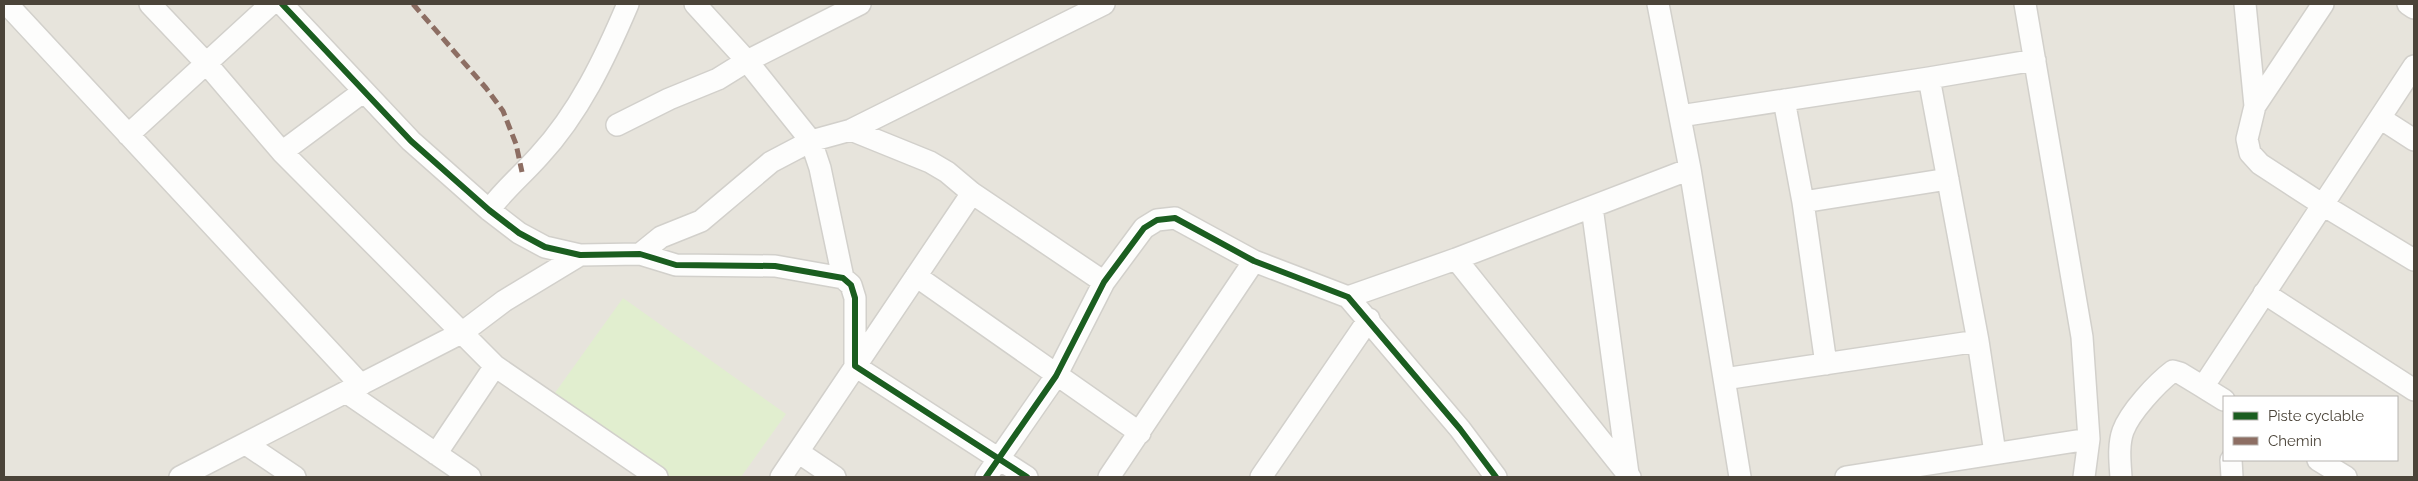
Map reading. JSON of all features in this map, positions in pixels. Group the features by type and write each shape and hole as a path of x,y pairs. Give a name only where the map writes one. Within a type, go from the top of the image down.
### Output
{"street":[{"path":"7,4 128,135 353,389 436,454 470,477"},
{"path":"150,4 206,63 282,152 463,332 494,366 657,477"},
{"path":"489,210 504,190 539,156 595,77 628,4"},
{"path":"695,4 747,61 811,141 820,168 843,278"},
{"path":"618,125 669,98 718,79 747,61 860,4"},
{"path":"640,254 661,237 701,221 771,162 811,141 851,130 1104,4"},
{"path":"1658,4 1690,170 1740,477"},
{"path":"2025,4 2082,337 2089,439 2084,477"},
{"path":"2245,4 2255,106 2247,139 2250,153 2260,164 2414,260"},
{"path":"2255,106 2323,4"},
{"path":"2408,4 2414,8"},
{"path":"128,135 206,63 284,5 411,141 489,210 519,233 545,248 580,255 640,254 676,265 775,266 843,278 851,285 855,298 855,366"},
{"path":"1680,116 2035,60"},
{"path":"2203,387 2414,66"},
{"path":"1929,78 1978,341 1995,453"},
{"path":"282,152 364,91"},
{"path":"1784,100 1803,202 1826,364"},
{"path":"2380,118 2414,140"},
{"path":"851,130 930,162 947,172 972,193 1104,282"},
{"path":"1348,297 1456,259 1690,170"},
{"path":"1803,202 1948,179"},
{"path":"781,477 972,193"},
{"path":"1592,207 1629,476"},
{"path":"986,477 1056,376 1104,282 1144,228 1158,220 1175,218 1254,261 1348,297 1369,319 1460,429 1496,477"},
{"path":"180,477 463,332 504,301 580,255"},
{"path":"1456,259 1629,476"},
{"path":"1110,477 1254,261"},
{"path":"916,276 1056,376 1140,433"},
{"path":"2264,294 2414,390"},
{"path":"1262,477 1369,319"},
{"path":"1724,379 1978,341"},
{"path":"436,454 494,366"},
{"path":"855,366 1027,477"},
{"path":"2121,477 2120,446 2123,431 2161,380 2173,371 2223,399"},
{"path":"1846,477 2089,439"},
{"path":"246,444 295,477"},
{"path":"798,452 835,477"},
{"path":"2231,461 2232,477"},
{"path":"2320,461 2346,477"}],"shaded area":[{"path":"4,4 2414,4 2414,477 4,477"}],"green space":[{"path":"623,298 786,414 741,477 665,477 552,397"}],"marked path":[{"path":"413,4 486,88 503,111 516,144 522,172"}],"cycle path":[{"path":"282,4 411,141 489,210 519,233 545,247 580,255 640,254 676,265 775,266 843,278 851,285 855,298 855,366 1027,477"},
{"path":"986,477 1056,376 1104,282 1144,228 1157,220 1175,218 1254,261 1348,297 1460,429 1496,477"}]}
